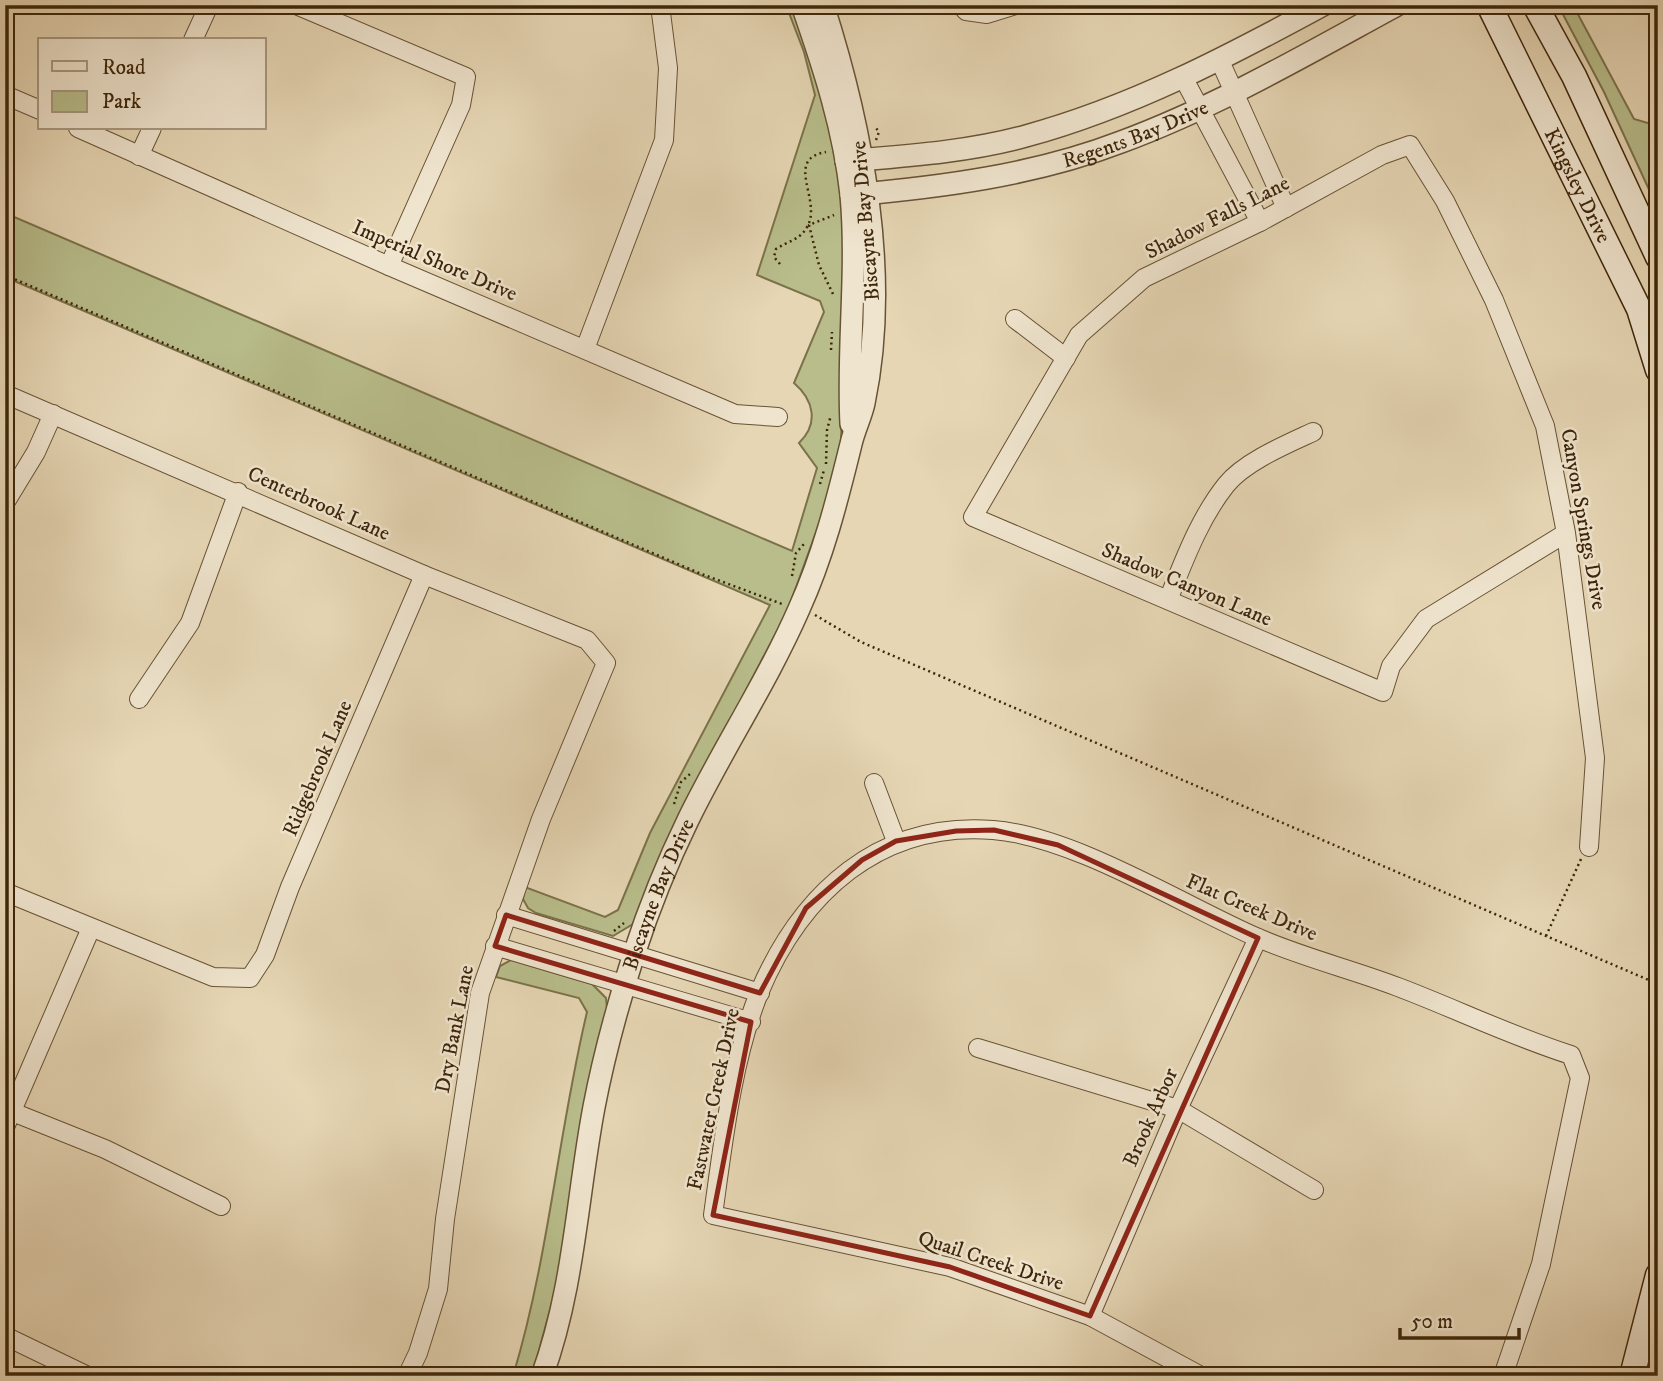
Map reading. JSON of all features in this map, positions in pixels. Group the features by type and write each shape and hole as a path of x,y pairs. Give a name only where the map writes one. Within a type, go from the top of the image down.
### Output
{"main road":[{"name":"Kingsley Drive","path":"1489,5 1639,309 1658,370"},
{"name":"Kingsley Drive","path":"1535,5 1574,76 1658,257"},
{"path":"1632,1376 1658,1275"}],"street":[{"path":"194,38 209,5"},
{"path":"296,5 466,77 461,105 389,266"},
{"path":"585,349 664,140 668,68 660,5"},
{"name":"Biscayne Bay Drive","path":"802,5 855,160"},
{"name":"Biscayne Bay Drive","path":"542,1376 561,1314 594,1107 625,984 626,952 788,603 827,538 852,440 864,405 870,366 873,287 845,73 823,5"},
{"path":"964,8 987,13 1016,5"},
{"name":"Regents Bay Drive","path":"855,160 955,150 1024,137 1100,113 1184,79 1323,5"},
{"name":"Regents Bay Drive","path":"859,195 961,183 1048,164 1119,143 1235,93 1397,5"},
{"path":"1220,61 1286,208"},
{"path":"1184,79 1260,222"},
{"path":"5,94 38,109"},
{"name":"Imperial Shore Drive","path":"82,130 389,266 735,414 778,417"},
{"path":"139,156 151,130"},
{"name":"Shadow Falls Lane","path":"973,517 1079,335 1144,278 1260,222 1382,155 1410,145"},
{"name":"Canyon Springs Drive","path":"1410,145 1445,201 1494,300 1545,426 1566,533 1595,758 1589,848"},
{"path":"1015,319 1066,359"},
{"name":"Centerbrook Lane","path":"5,394 238,492 424,575 587,640 606,663"},
{"path":"5,503 36,452 53,414"},
{"path":"1168,600 1190,544 1227,484 1272,451 1313,432"},
{"path":"139,699 190,622 238,492"},
{"name":"Shadow Canyon Lane","path":"973,517 1382,692 1391,666 1426,619 1566,533"},
{"name":"Ridgebrook Lane","path":"91,928 213,977 250,978 265,954 290,887 424,575"},
{"name":"Dry Bank Lane","path":"407,1376 418,1353 438,1289 444,1219 480,993 541,819 606,663"},
{"path":"874,783 896,841"},
{"name":"Flat Creek Drive","path":"896,841 956,831 994,830 1058,845 1258,938 1399,987 1512,1036 1571,1055 1580,1078 1541,1264 1503,1376"},
{"name":"Fastwater Creek Drive","path":"713,1215 724,1142 751,1021 760,993 806,908 862,860 896,841"},
{"path":"5,892 91,928 7,1116 105,1149 221,1206"},
{"path":"506,915 760,993"},
{"name":"Brook Arbor","path":"1090,1316 1178,1109 1258,938"},
{"path":"495,946 751,1021"},
{"path":"978,1048 1178,1109 1314,1190"},
{"name":"Quail Creek Drive","path":"713,1215 950,1267 1090,1316 1201,1376"},
{"path":"5,1336 88,1376"}],"path":[{"path":"808,225 819,265 836,300"},
{"path":"5,275 699,573 822,617 861,642 1658,984"},
{"path":"831,358 832,327"},
{"path":"820,489 832,408"},
{"path":"791,578 796,553 809,535"},
{"path":"775,614 788,603"},
{"path":"672,811 681,782 692,773"},
{"path":"1546,936 1575,869 1589,848"},
{"path":"626,952 613,929 624,923 628,916"}],"highlighted area":[{"path":"994,830 1058,845 1258,938 1090,1316 950,1267 713,1215 751,1022 495,946 506,915 760,993 806,908 862,860 896,841 956,831"}],"green space":[{"path":"786,5 796,5 830,121 840,182 848,266 841,440 827,502 787,612 675,825 633,924 613,936 536,913 528,908 523,899 525,887 605,917 618,910 650,833 770,605 5,277 5,213 792,551 817,468 799,443 809,428 812,412 806,397 794,383 824,312 820,301 757,275 815,95 804,52"},
{"path":"1558,5 1573,5 1634,119 1658,126 1658,209 1604,92"},
{"path":"511,960 592,984 606,998 607,1009 579,1136 557,1284 532,1376 513,1376 536,1286 587,1012 579,998 496,977 500,966"}]}
